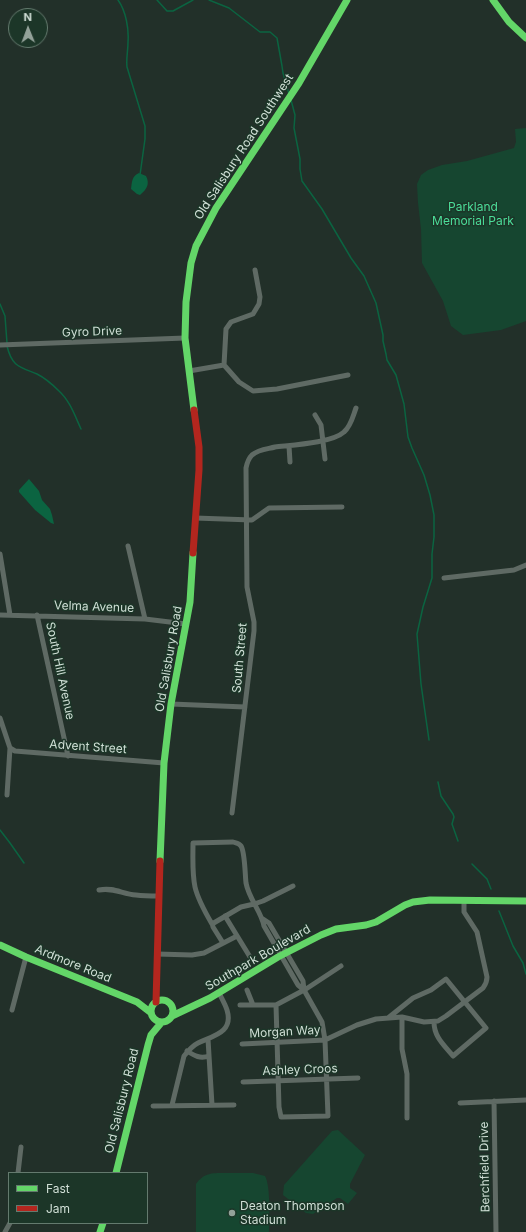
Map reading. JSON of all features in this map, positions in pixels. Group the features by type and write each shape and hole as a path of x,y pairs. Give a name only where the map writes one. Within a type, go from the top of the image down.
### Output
{"main road":[{"name":"Old Salisbury Road Southwest","path":"185,338 186,302 190,269 196,246 204,229 216,208 309,67 347,0"},
{"path":"493,0 509,22 526,38"},
{"name":"Old Salisbury Road","path":"116,1172 151,1035 151,1015 157,1002 156,954 164,763 171,704 190,602 199,470 199,446 185,338"},
{"name":"Southpark Boulevard","path":"172,1016 219,994 284,954 321,935 336,930 376,922 405,905 414,902 430,900 526,901"},
{"name":"Ardmore Road","path":"0,945 137,1002 151,1015"},
{"name":"Ardmore Road","path":"137,1002 157,1002"},
{"path":"157,1002 170,1003 172,1006 188,1008"},
{"path":"172,1006 172,1016"},
{"path":"151,1015 154,1020 161,1023"},
{"name":"Old Salisbury Road","path":"151,1035 161,1023 168,1021 172,1016"}],"street":[{"path":"255,270 260,297 259,304 253,314 231,322 226,329 224,365 239,382 253,391 277,389 348,375"},
{"name":"Gyro Drive","path":"0,346 185,338"},
{"path":"189,371 224,365"},
{"path":"290,462 289,446 334,438 345,431 356,408"},
{"path":"315,415 321,425 325,459"},
{"name":"South Street","path":"232,813 254,631 254,622 247,587 246,468 249,458 254,453 264,449 289,446"},
{"path":"195,518 234,519 246,521 252,520 269,508 342,507"},
{"path":"128,546 145,619"},
{"path":"0,554 10,615"},
{"path":"444,578 514,570 526,565"},
{"name":"Velma Avenue","path":"0,615 145,619 186,624"},
{"name":"South Hill Avenue","path":"38,615 68,756"},
{"path":"171,704 245,707"},
{"path":"0,718 10,748 7,796"},
{"name":"Advent Street","path":"10,748 15,751 164,763"},
{"path":"223,943 213,927 195,887 193,875 193,843 232,842 240,845 243,853 247,886 250,896 263,919 264,926 303,981 304,990"},
{"path":"212,924 241,907 254,904 293,886"},
{"path":"99,890 107,888 119,890 127,894 159,896"},
{"path":"388,1018 413,998 431,990 446,979 465,1002 486,1028 453,1056 436,1035 434,1030 434,1022 442,1019 465,1002 483,988 486,984 487,977 477,932 464,912 464,900"},
{"path":"225,916 250,957"},
{"path":"156,954 192,955 204,953 237,936"},
{"path":"276,1005 281,1118 328,1116 325,1040 322,1022 304,990 298,985 292,975 284,954"},
{"path":"12,1010 26,957"},
{"path":"240,1005 276,1005 304,990 341,966"},
{"path":"292,975 297,972"},
{"path":"247,990 253,1005"},
{"path":"172,1105 184,1056 187,1051 197,1043 214,1037 225,1029 228,1019 227,1008 219,994"},
{"name":"Morgan Way","path":"242,1044 325,1040 366,1021 388,1018 402,1018 424,1022 434,1022"},
{"path":"402,1018 402,1049 407,1074 407,1118"},
{"path":"208,1039 212,1105"},
{"path":"187,1051 198,1058 209,1056"},
{"name":"Ashley Croos","path":"243,1082 358,1078"},
{"path":"460,1102 526,1100"},
{"name":"Berchfield Drive","path":"494,1102 496,1232"},
{"path":"153,1106 234,1105"},
{"path":"18,1172 21,1147"}],"green space":[{"name":"Parkland Memorial Park","path":"526,128 526,321 501,330 463,335 451,326 443,301 422,263 417,184 421,175 428,170 442,165 467,161 514,148 516,142 515,129"},
{"path":"338,1130 365,1155 350,1184 350,1188 357,1193 348,1204 340,1198 337,1198 313,1214 306,1213 283,1195 284,1185 332,1131"},
{"name":"Deaton Thompson Stadium","path":"215,1173 253,1173 265,1176 267,1181 269,1195 269,1232 196,1232 196,1184 199,1180 208,1174"}],"shaded area":[{"path":"139,173 146,176 148,182 146,188 140,195 131,189 134,177"},
{"path":"29,479 39,491 42,500 50,509 54,524 35,510 19,492 19,490"}],"waterway":[{"path":"118,0 123,9 127,26 127,67 145,126 145,139 140,175"},
{"path":"157,0 167,11 173,11 193,0"},
{"path":"209,0 229,8 260,32 270,32 277,38 283,73 289,94"},
{"path":"291,100 295,115 294,128 300,159 302,181 322,209 351,258 364,276 376,303 387,360 396,375 404,404 408,437 424,475 430,495 434,515 432,578 417,634 421,684 429,740"},
{"path":"0,304 5,316 7,343"},
{"path":"7,346 14,362 52,384 63,395 72,409 81,429"},
{"path":"438,782 441,796 453,814 454,817 452,824 458,841"},
{"path":"0,830 24,863"},
{"path":"472,864 487,879 491,889"},
{"path":"499,911 513,946 523,963 526,974"}],"traffic: fast":[{"path":"194,410 185,338 186,302 191,263 196,246 216,208 299,83 347,0"},
{"path":"493,0 509,22 526,38"},
{"path":"160,861 164,763 171,704 190,602 193,553"},
{"path":"172,1016 210,998 278,957 321,935 336,929 366,925 376,922 413,902 430,900 526,901"},
{"path":"0,945 137,1002 150,1012"},
{"path":"162,1000 170,1003 173,1011 170,1019 162,1022 154,1019 151,1011 154,1003 162,1000"},
{"path":"116,1172 151,1035 161,1023"},
{"path":"100,1232 103,1224"}],"traffic: jam":[{"path":"193,553 199,470 199,447 194,410"},
{"path":"156,1002 160,861"}],"place":[{"name":"Deaton Thompson Stadium","path":"232,1213"}]}
